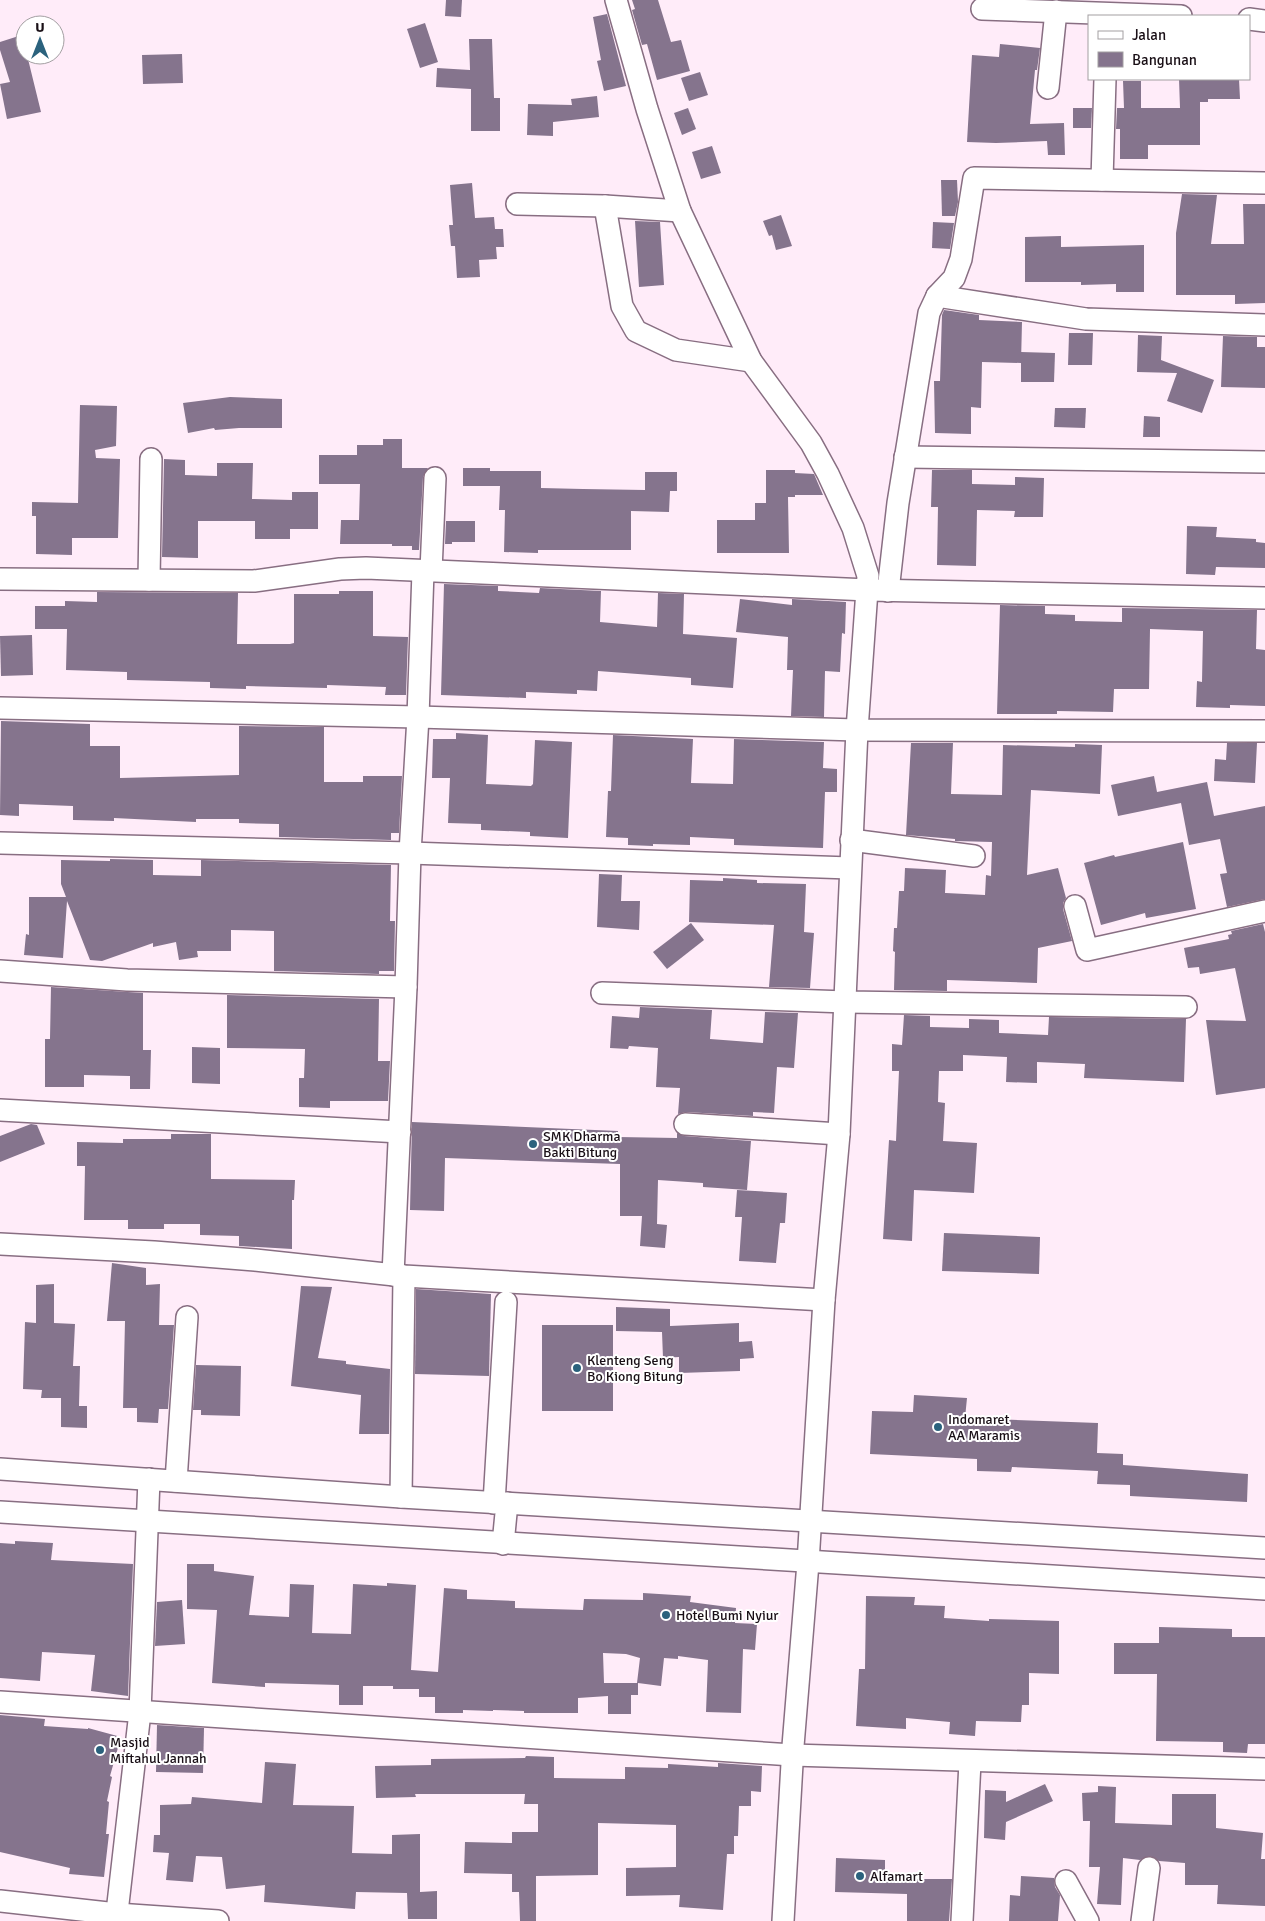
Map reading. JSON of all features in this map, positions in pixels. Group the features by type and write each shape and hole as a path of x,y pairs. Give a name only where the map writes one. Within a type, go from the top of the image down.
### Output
{"street":[{"path":"616,0 647,109 680,211 751,361 811,443 828,474 853,528 868,576 878,591"},
{"path":"982,9 1156,15"},
{"path":"1048,88 1056,11"},
{"path":"1250,20 1265,21"},
{"path":"1102,180 1105,80"},
{"path":"783,1921 792,1755 808,1563 824,1300 839,1134 856,730 878,591 905,457 929,313 937,296 954,278 961,259 974,178 1265,183"},
{"path":"517,204 605,206 680,211"},
{"path":"605,206 622,306 636,331 676,350 751,361"},
{"path":"937,296 1086,319 1265,325"},
{"path":"905,457 1265,462"},
{"path":"149,580 151,459"},
{"path":"401,1497 400,1132 410,853 434,478"},
{"path":"0,579 254,581 340,569 366,568 878,591 1265,598"},
{"path":"0,708 856,730 1265,732"},
{"path":"851,840 974,856"},
{"path":"0,843 410,853 850,868"},
{"path":"1075,906 1087,950 1265,912"},
{"path":"0,971 127,980 406,987"},
{"path":"602,993 846,1002 1186,1007"},
{"path":"0,1110 400,1132"},
{"path":"685,1124 839,1134"},
{"path":"0,1244 154,1252 399,1275 824,1300"},
{"path":"503,1544 501,1503 506,1302"},
{"path":"176,1481 188,1317"},
{"path":"0,1469 401,1497 1265,1548"},
{"path":"116,1917 140,1712 149,1479"},
{"path":"0,1512 808,1563 1265,1589"},
{"path":"0,1702 792,1755 970,1762 1265,1769"},
{"path":"962,1921 970,1762"},
{"path":"1142,1921 1149,1868"},
{"path":"1066,1881 1088,1921"},
{"path":"0,1901 116,1917 218,1921"}],"building":[{"path":"446,0 462,0 461,17 445,16"},
{"path":"632,0 658,0 671,42 681,40 690,71 657,80 647,44 642,45 632,10 635,9"},
{"path":"607,14 626,86 604,91 597,61 601,60 593,17"},
{"path":"425,23 438,62 420,68 407,29"},
{"path":"15,37 15,65 29,65 41,112 7,119 0,84 10,82 0,50 0,42"},
{"path":"469,39 492,39 494,98 500,98 500,131 471,131 471,89 436,87 437,68 470,70"},
{"path":"1000,44 1040,48 1037,70 1035,70 1030,124 1064,123 1065,155 1048,155 1047,141 967,142 972,55 999,57"},
{"path":"182,54 183,83 143,84 142,55"},
{"path":"700,72 708,95 689,101 681,78"},
{"path":"1179,80 1239,80 1240,99 1208,99 1208,102 1200,102 1200,145 1148,145 1148,159 1120,159 1120,129 1116,129 1117,108 1124,108 1123,81 1141,81 1141,108 1180,108"},
{"path":"597,96 599,117 553,122 553,136 527,135 528,104 572,105 571,99"},
{"path":"688,108 696,129 682,135 674,113"},
{"path":"1073,108 1092,108 1091,128 1073,128"},
{"path":"712,146 721,173 701,179 692,152"},
{"path":"941,180 957,180 958,202 955,216 942,216"},
{"path":"472,183 475,218 494,217 495,229 503,229 504,247 496,247 497,259 479,260 480,277 457,278 455,246 451,246 449,225 453,225 450,185"},
{"path":"1182,194 1217,195 1211,244 1244,244 1243,204 1265,204 1265,303 1235,304 1235,295 1176,295 1176,233"},
{"path":"781,215 792,246 776,250 772,235 769,236 763,221"},
{"path":"635,221 660,222 664,285 639,287"},
{"path":"933,222 954,223 950,249 932,248"},
{"path":"1061,236 1061,247 1144,245 1144,292 1116,292 1116,284 1081,285 1081,282 1025,282 1025,237"},
{"path":"944,310 979,315 979,320 1022,322 1021,363 982,362 981,408 971,407 971,434 935,433 934,381 940,381 942,315"},
{"path":"1069,333 1093,333 1092,365 1068,365"},
{"path":"1138,335 1162,336 1161,360 1214,380 1202,413 1167,401 1177,373 1137,372"},
{"path":"1223,336 1257,337 1257,347 1265,347 1265,388 1221,387"},
{"path":"1021,352 1055,353 1054,382 1021,382"},
{"path":"230,397 282,399 282,428 215,430 214,428 188,433 183,403"},
{"path":"80,405 117,406 116,446 95,450 96,458 120,459 118,538 72,538 72,555 36,554 36,516 32,516 32,502 78,503"},
{"path":"1055,408 1086,408 1085,428 1054,427"},
{"path":"1144,416 1160,417 1160,437 1143,437"},
{"path":"383,439 402,439 402,468 428,468 423,477 419,550 412,550 412,546 392,546 392,544 340,544 341,520 359,520 360,484 319,484 319,455 357,455 357,445 383,445"},
{"path":"164,459 185,460 185,475 217,476 217,463 253,463 252,499 292,500 292,492 318,492 318,529 290,529 290,539 255,539 255,521 198,521 198,558 162,557"},
{"path":"463,468 490,468 490,471 541,471 541,488 583,489 645,490 645,472 677,472 677,491 670,491 669,512 631,511 631,550 538,550 538,553 504,552 505,510 499,510 500,486 463,486"},
{"path":"766,470 795,470 795,473 814,474 823,495 795,495 795,497 788,497 789,553 717,553 717,520 755,520 755,503 766,503"},
{"path":"932,470 972,470 972,484 1015,485 1015,477 1044,478 1043,517 1014,517 1015,511 977,510 976,566 937,565 938,507 931,507"},
{"path":"446,521 475,521 475,542 452,542 452,544 445,544"},
{"path":"1187,526 1217,527 1216,537 1256,539 1256,542 1265,543 1265,568 1216,567 1215,575 1186,574"},
{"path":"444,584 498,586 498,591 539,593 540,588 601,591 600,622 657,627 658,593 684,594 683,634 737,638 733,688 691,685 691,678 598,671 597,691 577,690 577,694 526,692 526,698 441,695"},
{"path":"339,591 373,591 373,636 408,637 406,695 385,695 386,687 327,685 327,688 246,686 246,689 210,688 210,682 127,680 127,672 66,670 67,629 35,629 35,606 65,606 65,601 97,602 97,592 238,593 237,644 290,644 294,643 294,594 339,594"},
{"path":"740,599 792,605 792,599 846,602 845,634 842,633 840,672 825,671 824,717 791,716 793,670 787,670 788,637 736,632"},
{"path":"1000,605 1045,606 1045,614 1075,615 1075,621 1122,622 1122,608 1257,610 1256,649 1265,650 1265,706 1230,705 1230,708 1196,707 1197,681 1202,682 1203,631 1150,629 1149,689 1114,689 1113,712 1057,711 1057,714 997,714"},
{"path":"32,635 33,675 1,676 0,636"},
{"path":"1,721 90,724 90,746 120,746 120,778 239,775 239,726 324,727 324,782 363,782 363,776 402,776 399,833 391,833 391,840 279,837 279,824 239,823 239,819 196,819 196,822 114,818 114,821 73,820 73,806 19,804 19,816 0,815"},
{"path":"456,733 488,735 486,784 531,786 533,784 535,740 572,742 568,838 530,836 530,832 481,830 481,824 448,823 450,778 432,778 433,739 456,739"},
{"path":"613,735 693,739 691,783 733,784 734,739 824,742 823,768 837,769 837,792 825,792 823,848 734,845 734,839 690,837 690,845 628,845 628,838 606,837 608,791 611,791"},
{"path":"911,743 953,743 951,794 1002,795 1003,745 1075,747 1075,744 1102,745 1100,794 1031,790 1027,875 1058,868 1066,898 1063,903 1063,909 1072,941 1038,948 1037,983 947,980 947,991 894,990 894,928 897,928 899,891 904,891 905,868 946,870 945,893 985,895 986,875 991,876 992,842 955,841 955,839 906,835"},
{"path":"1227,743 1257,743 1255,783 1214,781 1215,759 1226,760"},
{"path":"1154,776 1157,792 1207,782 1214,816 1265,806 1265,899 1227,907 1220,874 1227,873 1220,839 1189,845 1181,803 1118,816 1111,785"},
{"path":"1183,842 1196,909 1146,918 1145,913 1101,925 1084,863 1114,855 1115,857"},
{"path":"110,859 153,860 153,875 201,876 201,860 391,865 390,921 395,921 394,971 379,971 379,974 274,971 274,931 231,930 231,951 197,951 198,957 179,960 176,942 153,947 153,943 102,961 90,960 67,901 63,958 24,955 26,934 29,935 29,897 66,897 61,884 61,860 110,861"},
{"path":"599,874 622,875 621,901 640,901 639,930 597,927"},
{"path":"723,878 757,880 757,883 806,884 804,932 814,933 810,988 769,987 774,925 689,922 690,880 723,881"},
{"path":"691,923 704,940 667,969 653,952"},
{"path":"1263,924 1265,932 1265,1088 1216,1095 1206,1020 1246,1021 1235,968 1200,974 1199,967 1188,968 1184,948 1229,939 1228,935 1232,934 1231,931"},
{"path":"51,987 143,993 143,1050 151,1050 150,1089 130,1089 130,1076 84,1075 84,1087 45,1087 45,1039 50,1039"},
{"path":"227,995 379,999 378,1061 390,1061 388,1101 330,1101 330,1108 299,1107 299,1078 304,1078 305,1049 227,1048"},
{"path":"640,1007 712,1010 710,1039 763,1043 765,1012 798,1013 794,1068 777,1067 774,1113 753,1112 753,1116 686,1112 678,1114 680,1088 656,1087 658,1048 629,1046 628,1049 610,1048 612,1016 639,1018"},
{"path":"904,1015 930,1016 930,1027 969,1028 969,1019 999,1020 999,1033 1048,1035 1049,1017 1186,1019 1184,1082 1084,1078 1085,1064 1037,1062 1037,1083 1006,1082 1007,1057 963,1055 963,1071 939,1071 938,1102 945,1103 943,1141 977,1143 974,1193 914,1190 912,1241 883,1239 889,1140 896,1141 899,1071 892,1071 892,1044 902,1045"},
{"path":"192,1047 220,1048 220,1084 192,1083"},
{"path":"412,1122 618,1131 618,1137 677,1138 677,1133 684,1136 751,1141 747,1190 703,1187 703,1183 658,1180 657,1224 667,1225 665,1248 640,1246 642,1216 620,1216 620,1164 445,1158 444,1211 410,1210"},
{"path":"31,1124 37,1125 45,1144 0,1162 0,1136"},
{"path":"171,1134 211,1134 211,1179 295,1180 294,1200 292,1200 292,1249 239,1246 239,1236 200,1235 200,1224 164,1224 164,1229 128,1229 128,1220 84,1220 85,1166 77,1166 77,1142 123,1143 123,1139 171,1139"},
{"path":"737,1190 787,1193 785,1223 780,1223 776,1263 739,1261 742,1217 735,1217"},
{"path":"944,1233 1040,1237 1039,1274 942,1271"},
{"path":"112,1263 146,1268 146,1285 160,1284 159,1325 174,1325 168,1409 159,1409 158,1423 137,1422 137,1408 123,1408 125,1321 107,1321"},
{"path":"54,1284 54,1323 75,1324 73,1366 80,1366 79,1406 87,1406 87,1428 61,1427 61,1398 41,1398 42,1390 23,1389 25,1322 36,1323 36,1285"},
{"path":"301,1286 332,1287 318,1358 346,1361 346,1364 390,1369 389,1434 359,1434 361,1395 291,1386"},
{"path":"416,1289 491,1294 489,1376 415,1374"},
{"path":"616,1307 670,1309 670,1326 739,1323 739,1342 752,1341 754,1358 740,1359 740,1371 679,1373 679,1357 663,1358 662,1332 616,1331"},
{"name":"Klenteng Seng Bo Kiong Bitung","path":"542,1325 613,1325 613,1411 542,1411"},
{"path":"196,1365 241,1366 240,1416 201,1415 201,1410 193,1410"},
{"path":"914,1395 967,1398 965,1418 1098,1423 1097,1453 1123,1454 1123,1465 1248,1474 1247,1502 1130,1496 1130,1485 1097,1484 1098,1471 1012,1467 1011,1472 977,1471 977,1459 870,1454 872,1411 913,1412"},
{"path":"15,1541 53,1543 51,1560 133,1564 128,1696 91,1691 95,1655 42,1652 40,1681 0,1678 0,1543 15,1544"},
{"path":"187,1564 214,1564 214,1571 254,1576 249,1615 289,1617 290,1584 314,1585 312,1633 351,1634 353,1584 387,1586 387,1583 416,1585 411,1670 438,1672 444,1588 467,1590 467,1599 515,1601 515,1608 583,1610 584,1599 643,1600 643,1593 691,1596 690,1602 736,1608 735,1623 757,1624 755,1650 743,1649 741,1713 706,1712 708,1660 678,1656 678,1659 664,1658 661,1686 638,1683 638,1695 631,1695 631,1714 608,1714 608,1696 578,1698 578,1713 463,1710 463,1713 435,1713 435,1697 419,1697 419,1689 393,1689 393,1686 363,1686 363,1705 339,1705 339,1685 265,1683 265,1687 212,1683 217,1610 187,1609","holes":["603,1653 626,1654 640,1658 637,1683 604,1683"]},
{"path":"866,1596 915,1597 914,1605 945,1606 944,1618 989,1621 989,1619 1059,1621 1059,1674 1029,1673 1029,1705 1022,1705 1021,1722 976,1721 975,1736 949,1734 950,1722 906,1718 906,1729 856,1726 859,1669 865,1669"},
{"path":"182,1600 185,1644 155,1646 157,1602"},
{"path":"1159,1627 1232,1629 1232,1637 1265,1637 1265,1744 1248,1744 1247,1753 1223,1752 1223,1742 1156,1741 1157,1674 1114,1674 1114,1643 1159,1643"},
{"path":"0,1715 45,1719 44,1726 88,1728 121,1737 110,1776 112,1777 107,1801 109,1802 106,1834 109,1834 104,1877 69,1874 70,1868 0,1852"},
{"path":"157,1725 204,1728 203,1773 156,1772"},
{"path":"526,1756 554,1757 554,1778 625,1779 625,1767 668,1768 668,1764 718,1767 718,1763 762,1766 761,1792 751,1791 751,1806 739,1806 738,1836 734,1836 734,1854 727,1854 723,1910 679,1907 680,1895 626,1896 626,1868 676,1867 676,1825 598,1823 598,1875 536,1876 536,1921 520,1921 519,1892 512,1892 512,1874 464,1873 465,1842 512,1843 512,1832 538,1832 538,1804 524,1804 525,1794 415,1794 416,1797 376,1798 375,1766 431,1765 431,1759 525,1758"},
{"path":"265,1762 296,1764 293,1805 354,1806 352,1853 392,1854 392,1835 420,1834 420,1892 437,1891 437,1919 408,1919 407,1893 356,1892 355,1909 264,1902 265,1885 226,1889 222,1857 196,1856 193,1882 166,1880 169,1853 153,1852 154,1835 160,1835 160,1805 191,1804 192,1797 262,1803"},
{"path":"1045,1784 1053,1801 1006,1822 1005,1840 984,1838 985,1790 1006,1791 1006,1802"},
{"path":"1098,1786 1116,1787 1115,1823 1172,1825 1172,1794 1216,1794 1216,1828 1263,1833 1261,1859 1265,1859 1265,1906 1217,1904 1218,1885 1185,1885 1185,1863 1159,1861 1150,1856 1140,1860 1123,1858 1121,1905 1097,1904 1100,1867 1089,1867 1090,1821 1083,1821 1082,1793 1098,1792"},
{"path":"836,1858 885,1860 885,1879 952,1879 949,1921 907,1921 907,1894 835,1892"},
{"path":"1021,1876 1054,1878 1055,1887 1060,1895 1058,1921 1009,1921 1010,1895 1020,1896"}],"place":[{"name":"SMK Dharma Bakti Bitung","path":"533,1144"},
{"name":"Klenteng Seng Bo Kiong Bitung","path":"577,1368"},
{"name":"Indomaret AA Maramis","path":"938,1427"},
{"name":"Hotel Bumi Nyiur","path":"666,1615"},
{"name":"Masjid Miftahul Jannah","path":"100,1750"},
{"name":"Alfamart","path":"860,1876"}]}
